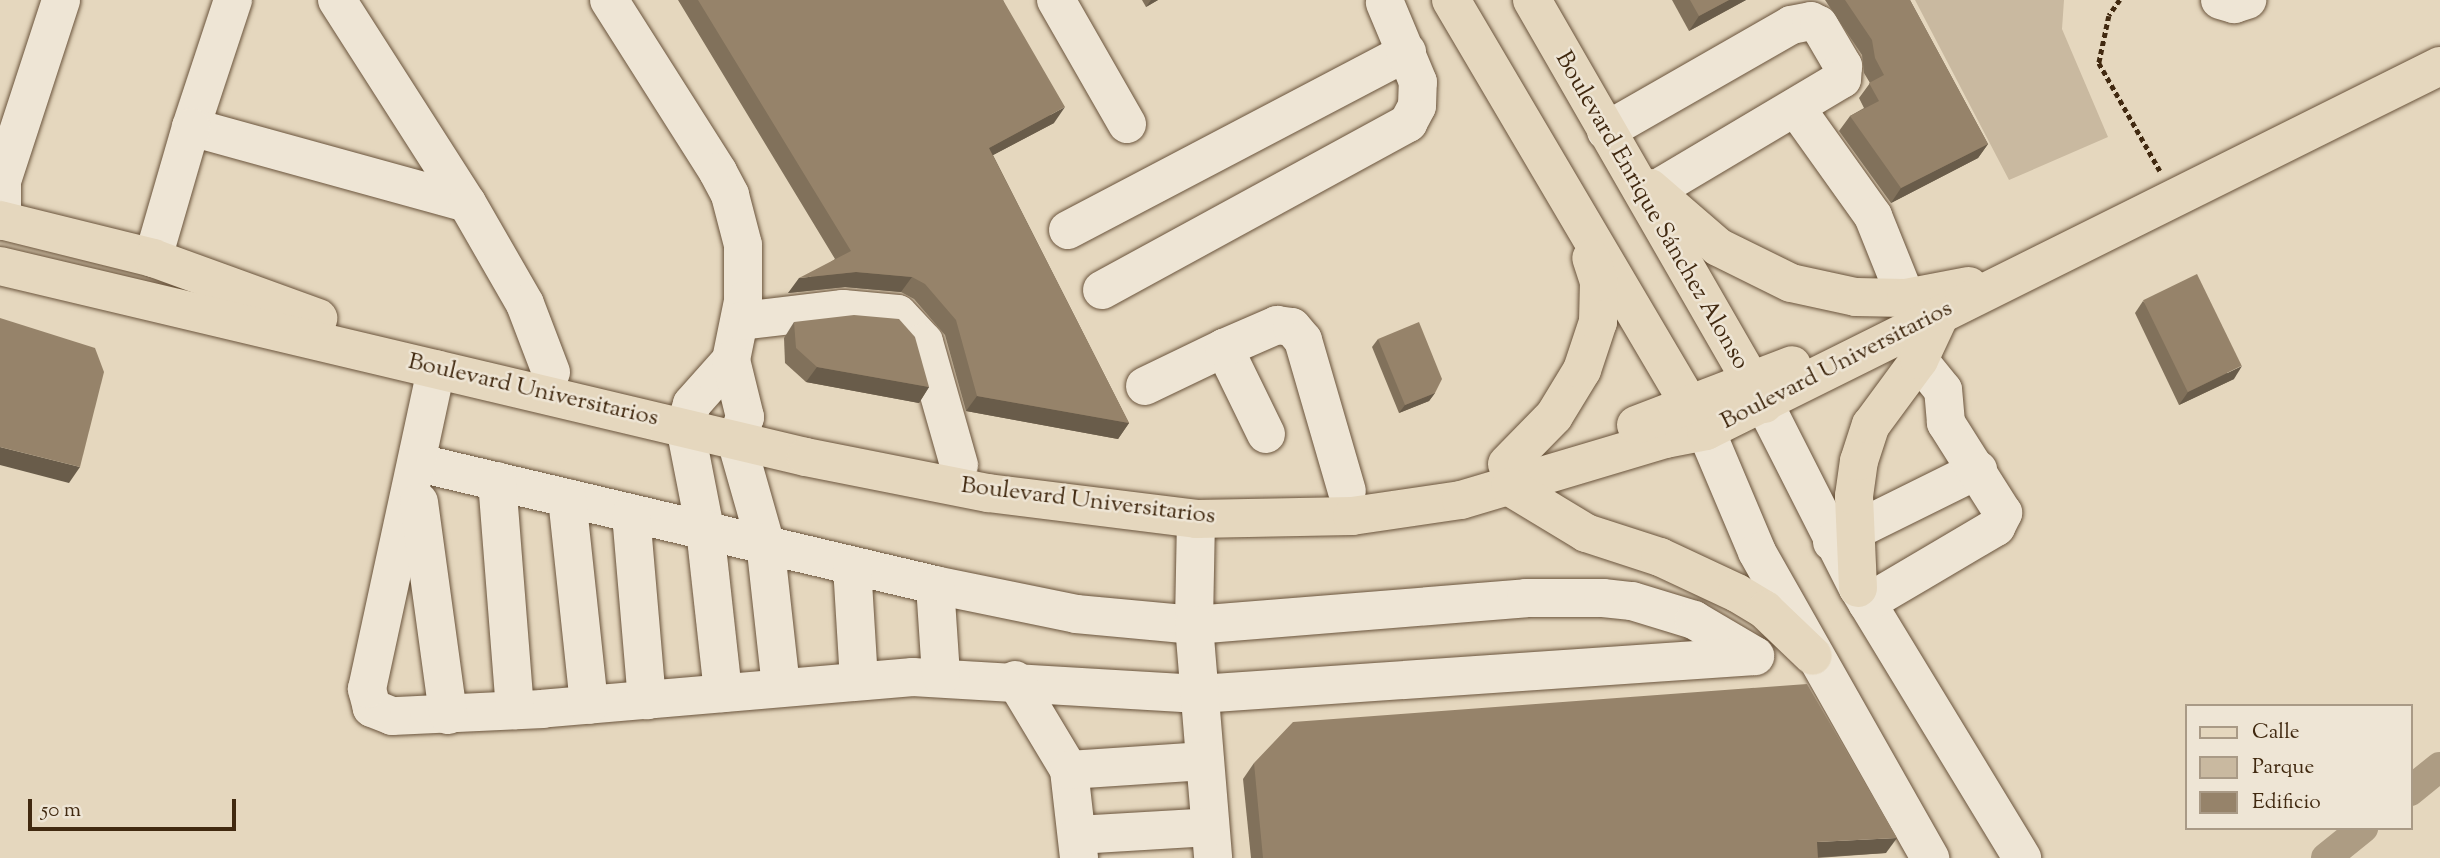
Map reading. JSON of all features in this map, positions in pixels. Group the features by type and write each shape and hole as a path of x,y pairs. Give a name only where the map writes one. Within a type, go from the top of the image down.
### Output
{"main road":[{"path":"1451,0 1697,419"},
{"name":"Boulevard Enrique Sánchez Alonso","path":"1532,0 1606,131 1643,184 1757,394"},
{"name":"Boulevard Universitarios","path":"1757,394 1974,285 2174,194 2440,63"},
{"name":"Boulevard Universitarios","path":"0,266 551,372 689,415 988,493 1196,519 1296,520 1402,511 1508,475 1665,439 1697,419 1940,315 2440,63"},
{"path":"1643,184 1718,247 1791,283 1856,297 1906,299 1974,285"},
{"name":"Boulevard Universitarios","path":"1,220 153,258 300,325 436,369 689,415"},
{"path":"1579,222 1599,282 1592,346 1554,416 1508,475 1586,533 1660,557 1737,593 1765,610 1818,663"},
{"path":"1862,596 1843,536 1859,461 1871,425 1919,360 1940,315"},
{"name":"Boulevard Universitarios","path":"741,428 958,465 1121,489 1193,494 1347,491 1508,475"}],"street":[{"path":"1,220 2,181 61,0"},
{"path":"153,258 191,127 233,0"},
{"path":"337,0 467,202 525,304 551,372"},
{"path":"609,0 730,195 744,256 741,321 731,360 741,428 765,542 781,687"},
{"path":"1056,0 1127,124"},
{"path":"2220,0 2234,4 2247,0"},
{"path":"1102,290 1399,131 1414,115 1419,95 1407,52 1385,3"},
{"path":"1606,131 1791,25 1811,21 1819,25 1844,72 1837,84 1796,108 1643,184"},
{"path":"1068,230 1407,52"},
{"path":"1796,108 1873,216 1906,299"},
{"path":"191,127 467,202"},
{"path":"741,321 844,309 898,314 924,342 958,465"},
{"path":"1145,386 1277,325 1292,327 1303,340 1347,491"},
{"path":"1224,348 1266,434"},
{"path":"723,693 689,415 731,360"},
{"path":"1919,360 1943,390 1946,423 2003,513 1996,527 1862,596 2022,858"},
{"path":"436,369 368,696 372,708 392,716 448,715 589,705 859,680 941,676 1199,694 1755,656 1818,663"},
{"name":"Boulevard Enrique Sánchez Alonso","path":"1757,394 1843,536"},
{"path":"1697,419 1757,552 1930,858"},
{"path":"417,470 496,481 631,514 765,542 934,585 1076,614 1194,625 1526,598 1603,598 1632,601 1693,620 1755,656"},
{"path":"417,470 448,715"},
{"path":"1843,536 1978,470"},
{"path":"496,481 515,710"},
{"path":"567,498 589,705"},
{"path":"631,514 647,700"},
{"path":"1015,680 1069,770 1078,847 1212,843 1194,625 1196,519"},
{"path":"852,566 859,680"},
{"path":"934,585 941,676"},
{"path":"1069,770 1205,761"}],"path":[{"path":"2120,0 2109,16 2099,63 2174,194"}],"green space":[{"path":"1915,0 2064,0 2062,29 2108,137 2009,180"}],"building":[{"path":"698,0 1003,0 1065,107 989,148 1129,423 977,396 956,320 925,284 912,277 856,272 799,278 851,251"},
{"path":"1690,0 1729,0 1699,16"},
{"path":"1845,0 1910,0 1988,144 1901,188 1850,116 1879,101 1869,83 1884,75 1875,58 1872,40"},
{"path":"2197,274 2242,366 2188,392 2143,300"},
{"path":"854,315 899,319 915,337 929,387 817,367 796,348 794,322"},
{"path":"0,318 95,348 104,372 80,467 0,447"},
{"path":"1419,322 1442,379 1435,393 1405,405 1378,339"},
{"path":"1807,684 1897,838 1817,842 1818,858 1263,858 1254,763 1293,722"}],"waterway":[{"path":"2412,789 2440,767"},
{"path":"2326,858 2361,830"}]}
